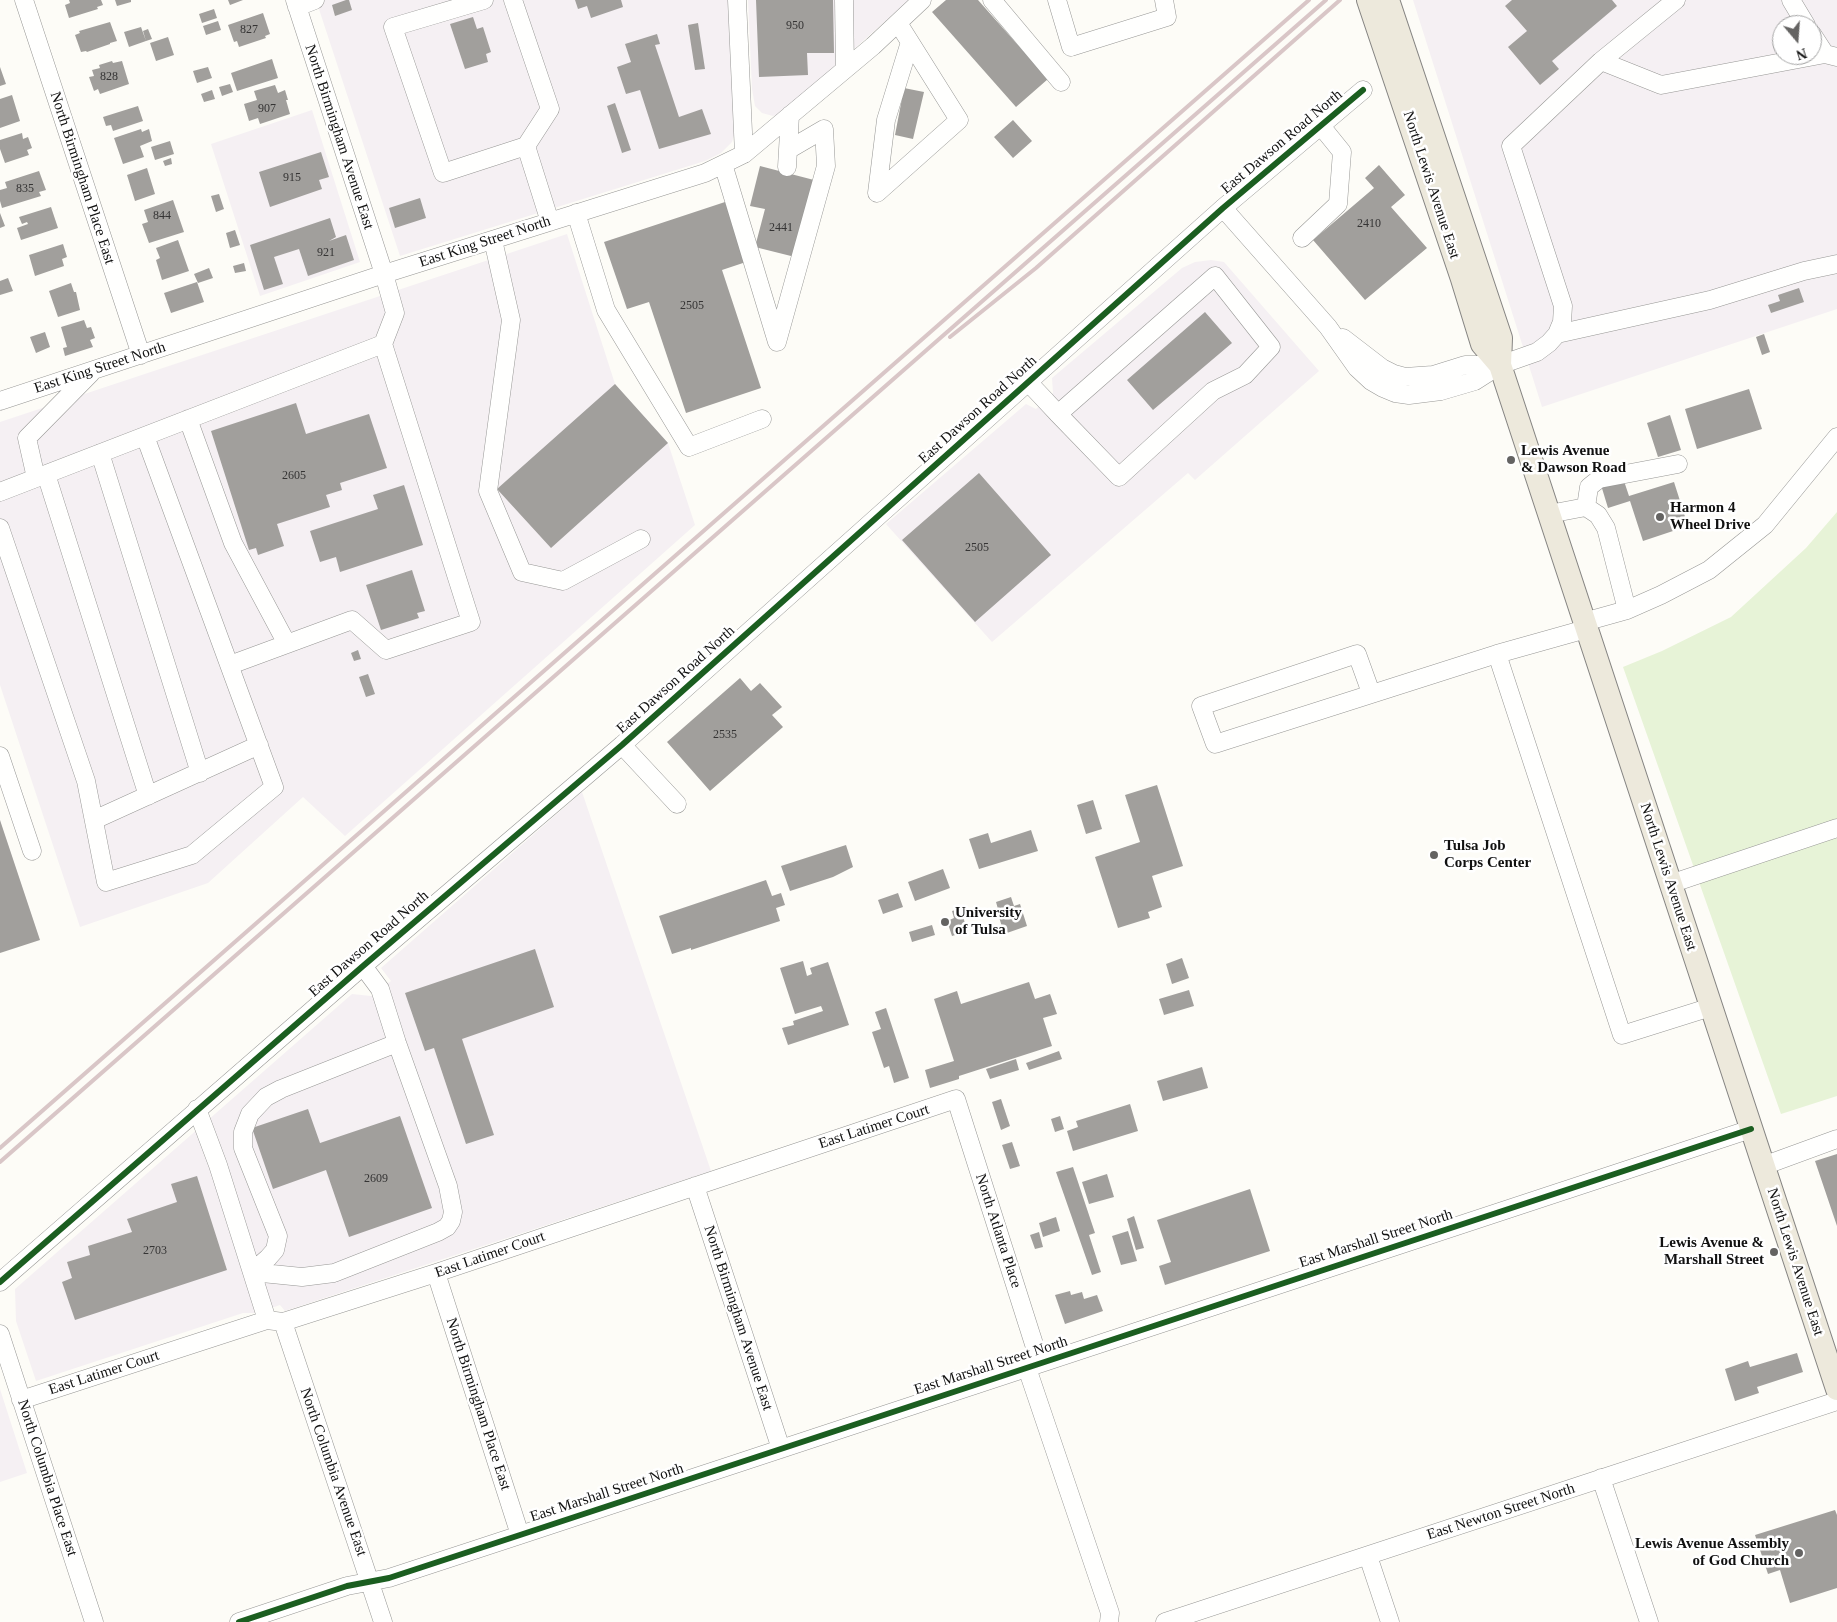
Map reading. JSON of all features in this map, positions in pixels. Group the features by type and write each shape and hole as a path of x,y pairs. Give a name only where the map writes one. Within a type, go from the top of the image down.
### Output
{"main road":[{"name":"North Lewis Avenue East","path":"1368,0 1482,344 1500,365"},
{"name":"North Lewis Avenue East","path":"1388,0 1500,338 1500,365 1837,1389"}],"street":[{"name":"North Birmingham Place East","path":"24,0 141,355"},
{"path":"296,4 315,0"},
{"path":"484,0 393,27 443,173 526,146 550,109 513,0"},
{"path":"737,0 744,154"},
{"path":"844,0 845,69"},
{"name":"East King Street North","path":"0,401 384,274 705,173 744,154 845,69 922,0"},
{"path":"992,0 1061,82"},
{"path":"1057,0 1071,46 1167,17 1164,0"},
{"path":"1557,334 1562,322 1563,306 1511,146 1601,61 1676,0"},
{"path":"1791,0 1800,15"},
{"name":"North Birmingham Avenue East","path":"296,4 395,313 382,344"},
{"path":"898,23 910,42 959,120 877,193 886,120 910,42"},
{"path":"1822,46 1831,56"},
{"path":"1601,61 1661,85 1831,56"},
{"name":"East Dawson Road North","path":"0,1282 362,966 622,745 1223,208 1363,90"},
{"path":"723,164 777,342 826,166 824,129 788,159 790,115"},
{"path":"1302,238 1338,204 1342,152 1321,126"},
{"path":"526,146 550,222"},
{"name":"East Dawson Road North","path":"1223,208 1328,327 1357,368 1371,381 1395,393 1409,395 1425,394 1475,381 1500,365 1537,352 1557,334"},
{"path":"576,214 606,310 689,447 762,419"},
{"path":"493,240 511,320 488,491 522,572 563,581 641,539"},
{"path":"1557,334 1710,300 1804,271 1837,264"},
{"path":"1028,382 1058,414 1118,477 1213,391 1245,375 1270,346 1215,276 1058,414"},
{"path":"0,492 382,344 471,622 386,650 352,620 230,665"},
{"path":"93,370 27,438 148,796"},
{"path":"188,419 233,543 287,644"},
{"path":"0,528 86,781 106,882 192,855 274,787 145,436"},
{"path":"1371,693 1357,654 1201,706 1215,744 1585,626 1628,610 1708,570 1765,525 1837,436"},
{"path":"100,453 200,773"},
{"path":"1586,507 1588,487 1599,479 1678,464"},
{"path":"1549,514 1586,507 1598,515 1606,528 1628,610"},
{"path":"1497,654 1622,1035 1711,1007"},
{"path":"94,820 259,745"},
{"path":"622,745 677,804"},
{"path":"0,756 32,851"},
{"path":"1670,884 1837,828"},
{"path":"252,1272 302,1277 328,1274 448,1227 453,1212 448,1186 397,1043 380,989 362,966"},
{"path":"252,1272 275,1250 278,1236 243,1148 243,1132 250,1114 266,1097 281,1089 397,1043"},
{"name":"East Latimer Court","path":"22,1400 436,1273 956,1100"},
{"name":"North Atlanta Place","path":"956,1100 1033,1366 1110,1613 1109,1622"},
{"name":"North Columbia Avenue East","path":"198,1109 252,1272 275,1321 370,1581 383,1622"},
{"name":"East Marshall Street North","path":"239,1622 347,1586 389,1578 1751,1129"},
{"path":"1763,1166 1837,1139"},
{"name":"North Birmingham Avenue East","path":"695,1186 781,1449"},
{"name":"North Birmingham Place East","path":"436,1273 520,1535"},
{"name":"North Columbia Place East","path":"0,1334 94,1622"},
{"name":"East Newton Street North","path":"1164,1622 1837,1401"},
{"path":"1601,1478 1649,1622"},
{"path":"1368,1556 1390,1622"}],"shaded area":[{"path":"316,0 730,0 737,126 732,142 721,153 705,161 400,256"},
{"path":"748,0 909,0 782,113 773,116 762,113 755,106 752,89"},
{"path":"1413,0 1837,0 1837,309 1542,407"},
{"path":"312,110 360,262 260,296 211,144"},
{"path":"567,234 615,384 668,443 695,525 345,836 303,797 208,883 80,927 0,685 0,422"},
{"path":"1211,260 1224,262 1319,371 1195,480 1188,473 992,642 886,524 1026,404 1036,409 1053,393 1052,378 1182,268 1195,262"},
{"path":"582,792 711,1171 285,1311 280,1305 257,1313 243,1313 36,1381 16,1321 15,1289 352,994 371,996 391,981 381,968"},
{"path":"0,1389 27,1473 0,1482"}],"green space":[{"path":"1837,512 1837,1096 1781,1114 1623,667 1662,651 1731,617 1806,548"}],"building":[{"path":"69,0 101,0 103,5 97,7 98,9 69,18 65,5 70,3"},
{"path":"115,0 131,0 131,2 117,6"},
{"path":"228,0 243,0 230,5"},
{"path":"349,0 352,10 335,16 332,5"},
{"path":"575,0 621,0 623,7 591,18 587,6 578,9"},
{"path":"756,0 833,0 834,53 807,53 808,75 759,77"},
{"path":"946,0 978,0 1048,79 1016,107 932,12"},
{"path":"1512,0 1612,0 1617,6 1552,61 1559,69 1540,85 1508,47 1527,31 1505,6"},
{"path":"214,9 217,18 202,23 199,14"},
{"path":"263,13 270,34 265,36 266,38 239,47 237,41 234,42 228,25"},
{"path":"473,17 477,29 483,27 491,52 486,54 488,62 465,69 450,24"},
{"path":"218,21 221,30 206,35 203,26"},
{"path":"110,22 117,41 87,52 81,52 75,35 80,33 79,31"},
{"path":"698,23 705,69 695,70 688,25"},
{"path":"141,27 146,41 129,47 124,32"},
{"path":"148,29 152,39 146,41 143,31"},
{"path":"657,34 660,44 655,45 679,117 702,109 711,134 659,149 640,90 626,94 617,67 631,62 625,44"},
{"path":"168,37 174,55 156,61 150,43"},
{"path":"272,59 278,78 237,91 231,73"},
{"path":"112,61 113,63 122,61 129,84 100,94 98,89 94,91 89,77 94,76 92,70 100,68 99,65"},
{"path":"0,67 6,84 0,86"},
{"path":"208,67 212,78 197,83 193,71"},
{"path":"230,84 233,92 222,96 219,87"},
{"path":"275,85 278,93 285,90 290,114 260,124 258,118 249,121 244,104 257,100 254,91"},
{"path":"904,88 924,92 913,139 895,135"},
{"path":"212,90 215,99 204,102 201,94"},
{"path":"12,95 20,121 0,128 0,99"},
{"path":"615,103 631,150 622,153 607,106"},
{"path":"138,106 143,121 113,131 111,125 106,126 103,117"},
{"path":"1013,120 1032,141 1013,158 994,137"},
{"path":"141,129 142,132 149,129 152,141 140,146 144,157 123,164 114,138"},
{"path":"22,133 23,139 28,137 32,148 27,150 29,155 5,163 0,149 0,140"},
{"path":"170,141 174,154 155,160 151,147"},
{"path":"321,152 329,177 319,180 322,189 270,207 259,172"},
{"path":"171,158 172,164 165,166 163,161"},
{"path":"1379,165 1405,195 1391,207 1427,248 1365,300 1313,240 1374,188 1365,178"},
{"path":"760,166 814,180 795,257 755,247 765,209 750,206"},
{"path":"147,168 155,194 135,201 127,175"},
{"path":"39,171 46,190 39,192 41,196 2,208 0,190 7,188 5,182"},
{"path":"219,194 224,209 216,212 211,196"},
{"path":"420,198 426,218 395,228 389,208"},
{"path":"173,200 184,232 149,243 142,224 148,222 144,210"},
{"path":"725,202 746,262 722,270 761,388 686,413 649,302 627,309 604,242"},
{"path":"51,207 58,228 21,240 17,228 28,224 27,222 22,224 19,217"},
{"path":"0,213 5,226 0,228"},
{"path":"330,218 336,237 329,241 346,235 354,260 308,276 299,249 274,257 283,284 264,290 250,245"},
{"path":"235,230 240,245 230,248 226,233"},
{"path":"178,240 189,271 162,280 156,260 160,258 156,248"},
{"path":"63,244 67,257 62,259 64,266 35,276 29,255"},
{"path":"244,263 246,271 235,273 233,266"},
{"path":"209,268 213,278 198,283 194,274"},
{"path":"8,278 13,291 0,295 0,281"},
{"path":"197,282 204,302 171,313 164,293"},
{"path":"71,283 74,292 76,292 80,310 58,317 49,291"},
{"path":"1799,288 1804,302 1771,313 1768,305 1780,301 1778,295"},
{"path":"1205,312 1232,343 1153,410 1127,380"},
{"path":"84,320 87,328 91,327 95,338 90,340 93,347 65,356 63,348 67,347 61,327"},
{"path":"45,332 50,347 36,353 30,337"},
{"path":"1764,334 1770,352 1762,355 1756,337"},
{"path":"615,384 668,443 551,548 497,489"},
{"path":"1749,389 1762,429 1697,449 1685,409"},
{"path":"296,403 306,434 369,414 387,468 340,483 342,490 326,495 330,507 277,524 284,546 258,555 256,548 249,550 211,431"},
{"path":"1670,415 1681,450 1658,457 1647,423"},
{"path":"979,473 1051,555 975,622 902,540"},
{"name":"Harmon 4 Wheel Drive","path":"1623,478 1629,496 1674,482 1688,526 1643,541 1630,501 1608,508 1601,485"},
{"path":"404,485 423,545 340,572 336,557 320,562 310,531 378,509 373,495"},
{"path":"412,570 425,611 417,613 419,618 381,630 366,585"},
{"path":"358,650 361,659 354,661 351,653"},
{"path":"368,674 375,694 366,697 359,677"},
{"path":"740,678 751,691 760,683 782,707 772,715 783,727 710,791 667,742"},
{"path":"1157,785 1183,866 1152,876 1162,907 1148,912 1150,918 1118,928 1095,857 1140,842 1125,795"},
{"path":"1093,800 1102,829 1086,834 1077,805"},
{"path":"0,820 40,940 0,953"},
{"path":"1031,830 1038,851 979,869 969,839 988,833 991,843"},
{"path":"846,845 853,867 833,877 790,891 781,866"},
{"path":"943,869 950,888 915,901 908,882"},
{"path":"766,880 772,896 781,893 785,905 776,908 780,921 691,950 691,948 672,954 659,916"},
{"path":"898,893 903,907 883,914 878,900"},
{"path":"1011,897 1014,906 1020,904 1027,926 1004,934 996,902"},
{"path":"960,909 968,931 952,936 947,921 954,918 952,911"},
{"path":"932,925 935,935 912,942 909,932"},
{"path":"535,949 554,1007 462,1039 494,1135 466,1144 434,1048 425,1051 405,993"},
{"path":"1182,958 1189,978 1172,984 1166,964"},
{"path":"803,961 807,976 812,974 810,968 828,962 849,1025 788,1045 782,1028 794,1025 793,1021 823,1011 821,1006 795,1014 780,968"},
{"path":"1029,982 1035,999 1050,994 1057,1014 1043,1018 1052,1046 959,1076 959,1079 930,1088 925,1070 954,1061 934,999 957,991 961,1004"},
{"path":"1189,990 1194,1006 1164,1015 1159,999"},
{"path":"886,1008 909,1078 894,1083 889,1066 884,1068 872,1032 881,1029 875,1012"},
{"path":"1059,1051 1062,1059 1029,1070 1026,1063"},
{"path":"1016,1059 1019,1070 990,1079 986,1069"},
{"path":"1202,1067 1208,1088 1163,1101 1157,1081"},
{"path":"1001,1099 1010,1126 1001,1130 992,1102"},
{"path":"1130,1104 1138,1131 1073,1151 1067,1131 1078,1127 1076,1121"},
{"path":"308,1109 320,1143 400,1116 432,1208 349,1237 326,1170 273,1189 252,1128"},
{"path":"1060,1116 1064,1129 1055,1132 1051,1119"},
{"path":"1012,1142 1020,1166 1010,1169 1002,1145"},
{"path":"1837,1154 1837,1226 1815,1161"},
{"path":"1073,1167 1095,1233 1089,1235 1101,1272 1092,1275 1056,1172"},
{"path":"1107,1174 1114,1197 1089,1204 1082,1182"},
{"path":"197,1176 227,1270 75,1320 62,1282 72,1278 67,1262 90,1255 88,1246 132,1232 127,1219 177,1202 171,1184"},
{"path":"1250,1189 1270,1251 1165,1285 1159,1266 1171,1262 1157,1220"},
{"path":"1134,1216 1144,1248 1136,1250 1127,1219"},
{"path":"1056,1217 1060,1231 1043,1237 1039,1223"},
{"path":"1128,1231 1137,1261 1121,1265 1112,1236"},
{"path":"1039,1232 1043,1247 1035,1249 1030,1235"},
{"path":"1070,1291 1071,1295 1082,1292 1084,1299 1097,1295 1103,1311 1065,1324 1055,1295"},
{"path":"1797,1353 1803,1372 1757,1387 1759,1393 1735,1401 1725,1369 1748,1361 1750,1367"},
{"name":"Lewis Avenue Assembly of God Church","path":"1835,1510 1837,1515 1837,1588 1790,1603 1780,1570 1768,1574 1755,1535"}],"railway":[{"path":"0,1148 1309,0"},
{"path":"0,1162 1326,0"},
{"path":"950,337 1036,268 1340,0"}],"cycle path":[{"path":"0,1282 363,966 622,745 1223,208 1363,90"},
{"path":"239,1622 347,1586 389,1578 1751,1129"}],"place":[{"name":"Lewis Avenue & Dawson Road","path":"1511,460"},
{"name":"Harmon 4 Wheel Drive","path":"1660,517"},
{"name":"Tulsa Job Corps Center","path":"1434,855"},
{"name":"University of Tulsa","path":"945,922"},
{"name":"Lewis Avenue & Marshall Street","path":"1774,1252"},
{"name":"Lewis Avenue Assembly of God Church","path":"1799,1553"}]}
